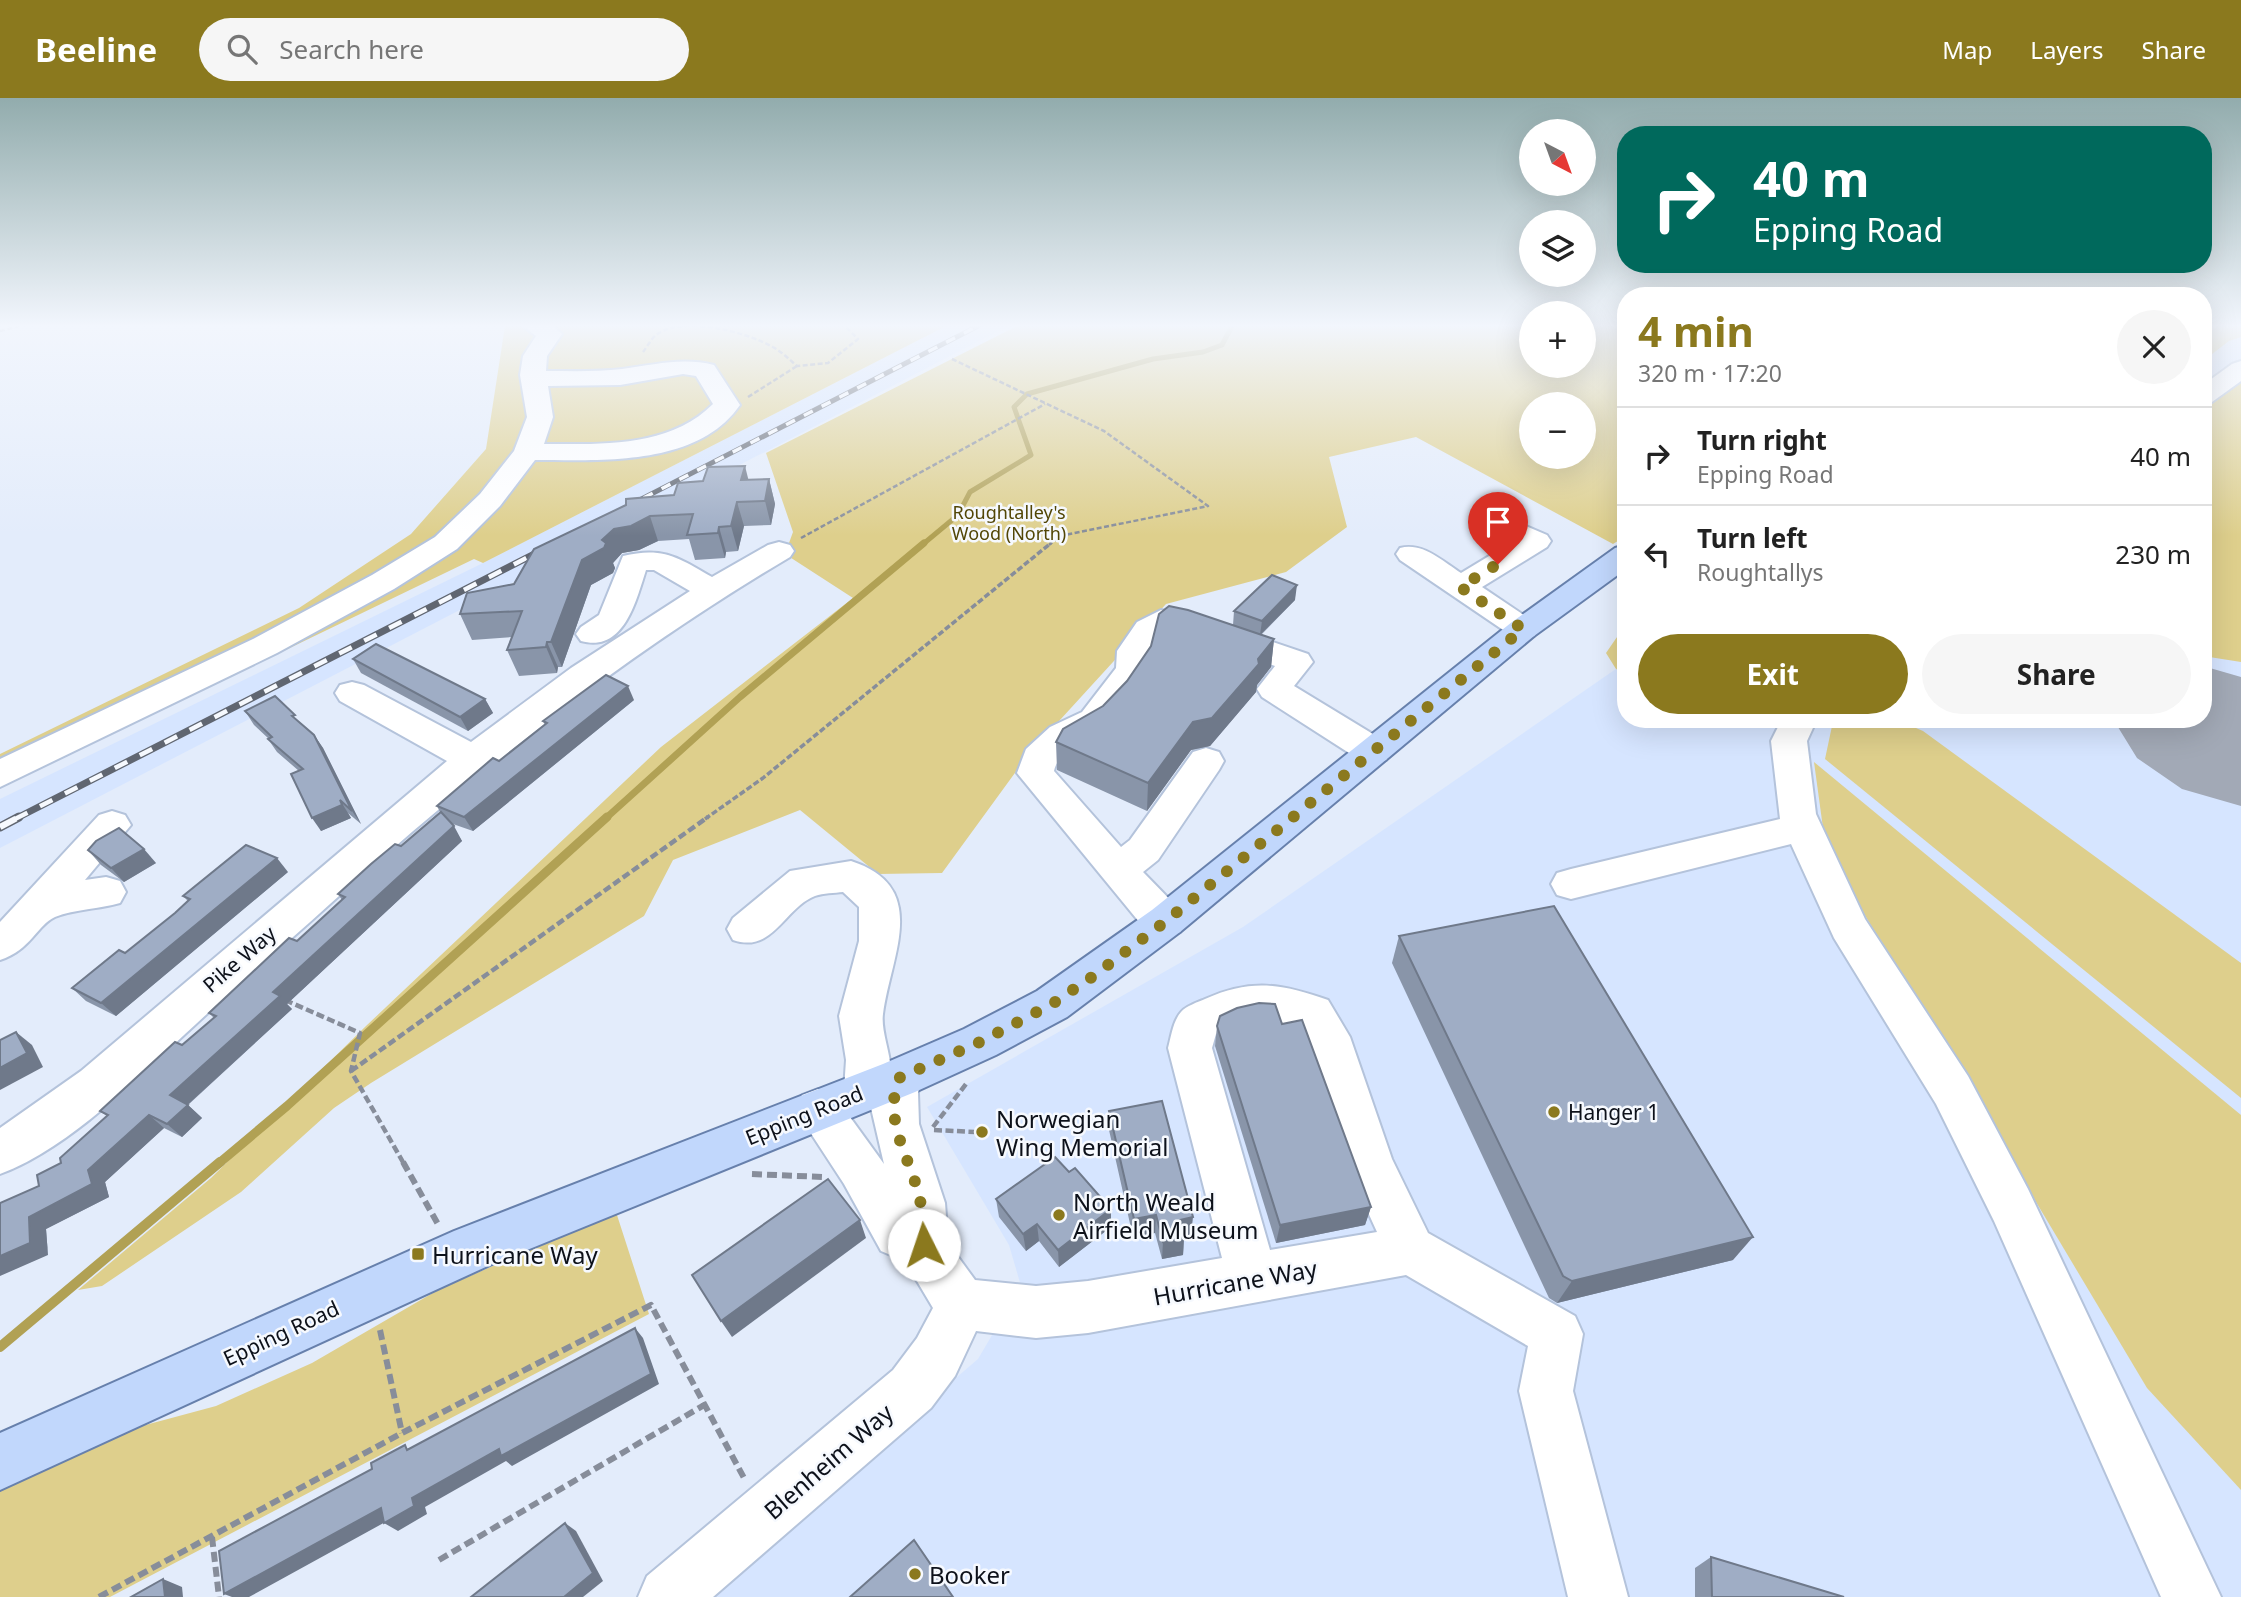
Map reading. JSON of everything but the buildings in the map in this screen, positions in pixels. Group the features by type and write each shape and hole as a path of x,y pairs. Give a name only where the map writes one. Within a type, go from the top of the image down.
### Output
{"main road":[{"name":"Epping Road","path":"0,1462 472,1248 883,1084 980,1042 1052,1004 1166,921 1523,629 1617,561"}],"street":[{"path":"0,774 265,646 383,582 446,543 490,500 527,452 540,417 537,396"},
{"path":"527,452 610,451 656,445 688,433 719,416 727,405 721,396"},
{"path":"1460,587 1536,541 1519,532"},
{"name":"Pike Way","path":"0,1153 31,1135 473,759 593,670 711,590 779,551"},
{"path":"1411,554 1523,629"},
{"path":"592,634 613,620 634,562 660,560 711,590"},
{"path":"1166,921 1154,912 1035,773 1039,758 1063,736 1094,720 1133,669 1133,651 1148,629 1161,620 1194,626 1296,662 1274,689 1373,751"},
{"path":"352,693 473,759"},
{"path":"1796,728 1789,741 1797,814 1848,927 1952,1090 2011,1205 2191,1597"},
{"path":"1120,870 1144,850 1206,761"},
{"path":"0,944 16,932 33,894 113,825"},
{"path":"1571,884 1803,827"},
{"path":"747,929 804,882 851,876 879,901 880,941 861,1016 868,1060 892,1095 901,1152 920,1200 924,1245 940,1276 962,1304"},
{"path":"33,894 106,892"},
{"path":"1253,1279 1190,1048 1197,1023 1234,1003 1276,1002 1313,1013 1328,1037 1368,1162 1410,1250 1557,1334 1546,1391 1598,1597"},
{"path":"818,1109 861,1170 898,1234 924,1245"},
{"name":"Hurricane Way","path":"962,1304 1036,1312 1088,1307 1410,1250"},
{"name":"Blenheim Way","path":"668,1597 912,1389 936,1357 962,1304"}],"path":[{"path":"727,405 751,396"},
{"path":"351,1071 763,778 1060,536 1208,506 1104,431 1031,396"},
{"path":"779,551 1046,403"},
{"path":"224,972 360,1033 351,1071 447,1239"},
{"path":"925,1137 971,1077"},
{"path":"930,1130 975,1132"},
{"path":"747,1174 828,1177"},
{"path":"99,1597 402,1433 651,1304 764,1515"},
{"path":"377,1319 402,1433"},
{"path":"439,1560 706,1404"},
{"path":"212,1537 219,1597"}],"shaded area":[{"path":"809,396 873,396 0,848 0,799 483,563"},
{"path":"2212,396 2241,396 2241,1597 701,1597 978,1359 1021,1286 1009,1245 927,1107 1243,927 1617,668 1617,728 2212,728"}],"green space":[{"path":"494,396 809,396 483,563 474,559 0,788 0,754 299,608 411,534 486,449"},
{"name":"Roughtalley's Wood (North)","path":"879,396 1519,396 1519,469 1596,469 1596,396 1617,396 1617,542 1613,544 1416,437 1329,457 1347,527 1286,572 1166,604 1028,755 942,873 878,874 800,810 673,860 644,916 371,1083 334,1108 241,1192 102,1286 78,1290 211,1178 366,1026 661,747 853,598 785,554 793,532 766,453"},
{"path":"2221,396 2241,396 2241,662 2212,657 2212,404"},
{"path":"1617,637 1617,669 1616,669 1606,653"},
{"path":"1832,728 1916,728 1923,731 2241,963 2241,1098 1825,759"},
{"path":"1814,762 2241,1115 2241,1490 2147,1388 1826,850"},
{"path":"616,1212 649,1314 110,1597 0,1597 0,1481 112,1434 216,1406 312,1363 438,1290"}],"waterway":[{"path":"922,545 958,515 970,492 1031,455 1014,407 1025,396"},
{"path":"605,819 740,697 924,543"},
{"path":"218,1164 287,1106 607,817"},
{"path":"0,1347 220,1162"}],"runway":[{"path":"2209,728 2241,748"}],"railway":[{"path":"626,507 842,396"},
{"path":"15,819 548,547"},
{"path":"0,827 19,817"}],"place":[{"name":"Hanger 1","path":"1554,1112"},
{"name":"Norwegian Wing Memorial","path":"982,1132"},
{"name":"North Weald Airfield Museum","path":"1059,1215"},
{"name":"Hurricane Way","path":"418,1254"},
{"name":"Booker","path":"915,1574"}],"route":[{"path":"924,1245 920,1200 901,1152 892,1095 899,1078 980,1042 1052,1004 1092,977 1166,921 1523,629 1460,587 1498,564"}]}
